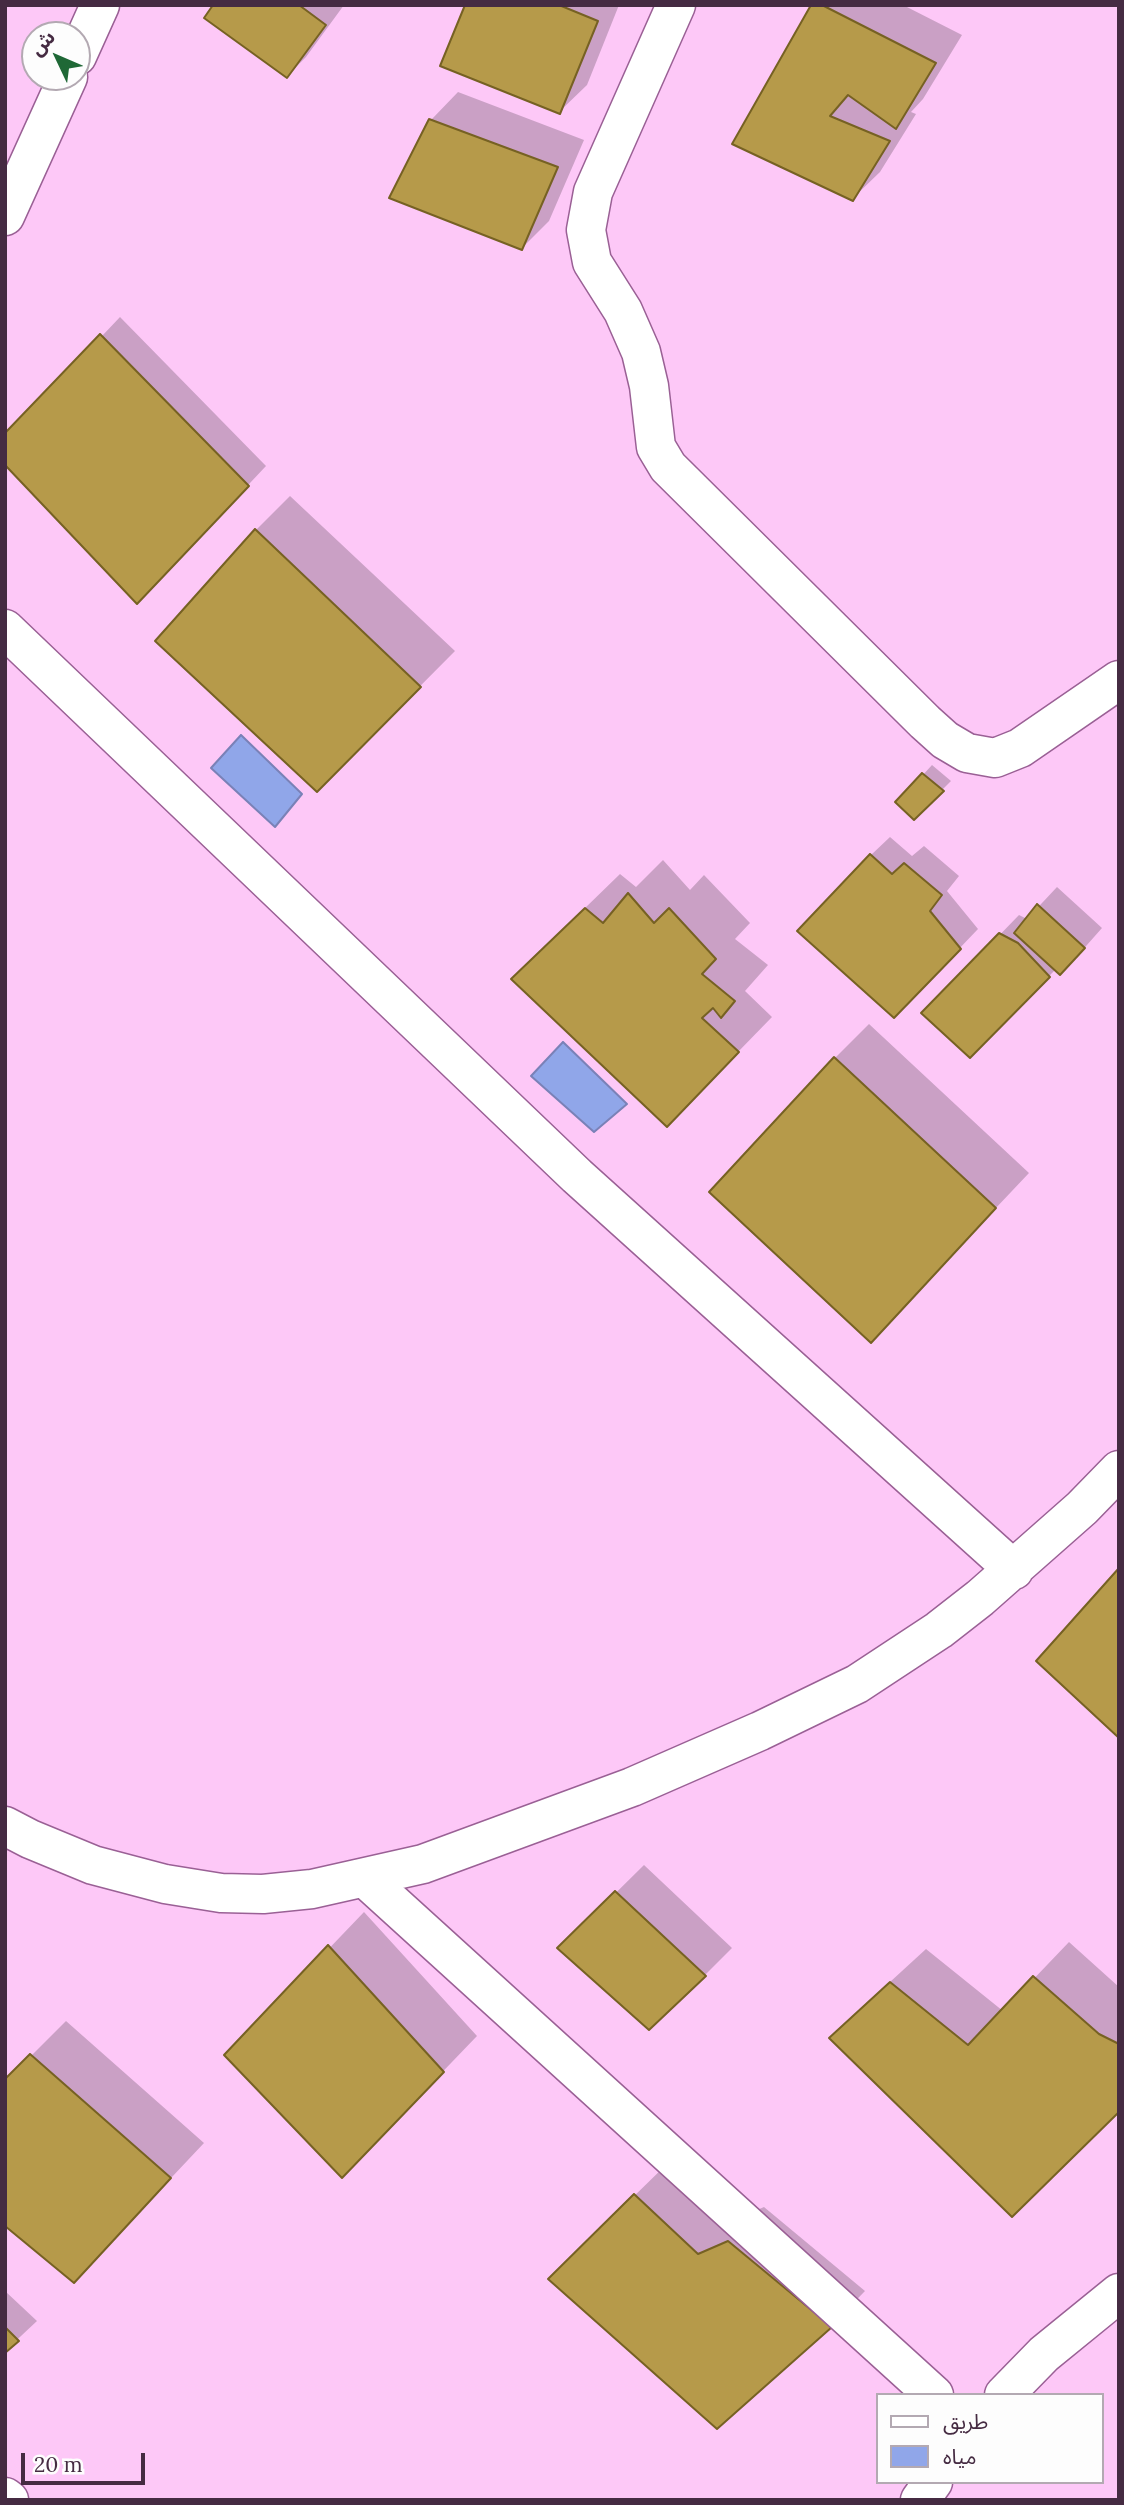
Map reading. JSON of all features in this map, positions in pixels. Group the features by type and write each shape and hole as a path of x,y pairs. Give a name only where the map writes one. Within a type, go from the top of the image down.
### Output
{"street":[{"path":"91,25 100,5"},
{"path":"676,5 593,192 586,229 592,262 623,311 641,352 649,386 656,447 668,467 925,722 945,740 967,753 995,758 1020,748 1119,680"},
{"path":"5,216 62,91"},
{"path":"5,629 577,1176 1014,1570"},
{"path":"5,1826 93,1865 165,1884 221,1894 263,1894 313,1889 423,1864 632,1787 857,1684 939,1630 1014,1570 1119,1470"},
{"path":"366,1879 932,2393"},
{"path":"1006,2393 1044,2354 1119,2293"},
{"path":"920,2500 932,2484"}],"water":[{"path":"241,735 302,794 275,827 211,768"},
{"path":"563,1042 627,1104 594,1132 531,1076"}],"building":[{"path":"213,5 299,5 326,25 287,78 204,18"},
{"path":"465,5 559,5 598,21 560,114 440,66"},
{"path":"811,5 822,5 936,63 896,129 848,95 830,116 890,141 853,201 732,144"},
{"path":"429,119 558,167 522,250 389,198"},
{"path":"100,334 249,486 137,604 5,465 5,433"},
{"path":"255,529 421,687 317,792 155,641"},
{"path":"922,773 944,791 914,820 895,802"},
{"path":"870,854 892,874 904,863 942,895 930,911 961,949 894,1018 797,931"},
{"path":"628,893 654,923 669,908 716,959 702,974 735,1001 721,1018 713,1008 702,1018 739,1052 667,1127 511,979 585,908 603,923"},
{"path":"1037,904 1085,948 1060,975 1014,933"},
{"path":"999,933 1018,943 1050,977 970,1058 921,1013"},
{"path":"834,1057 996,1208 871,1343 709,1192"},
{"path":"1119,1568 1119,1738 1036,1661"},
{"path":"615,1891 706,1976 649,2030 557,1948"},
{"path":"328,1945 444,2072 342,2178 224,2055"},
{"path":"1033,1976 1099,2034 1119,2044 1119,2112 1012,2217 829,2038 890,1982 968,2045"},
{"path":"30,2054 171,2178 74,2283 5,2226 5,2079"},
{"path":"634,2194 698,2254 728,2241 832,2327 717,2429 548,2279"},
{"path":"5,2327 19,2341 5,2353"}]}
